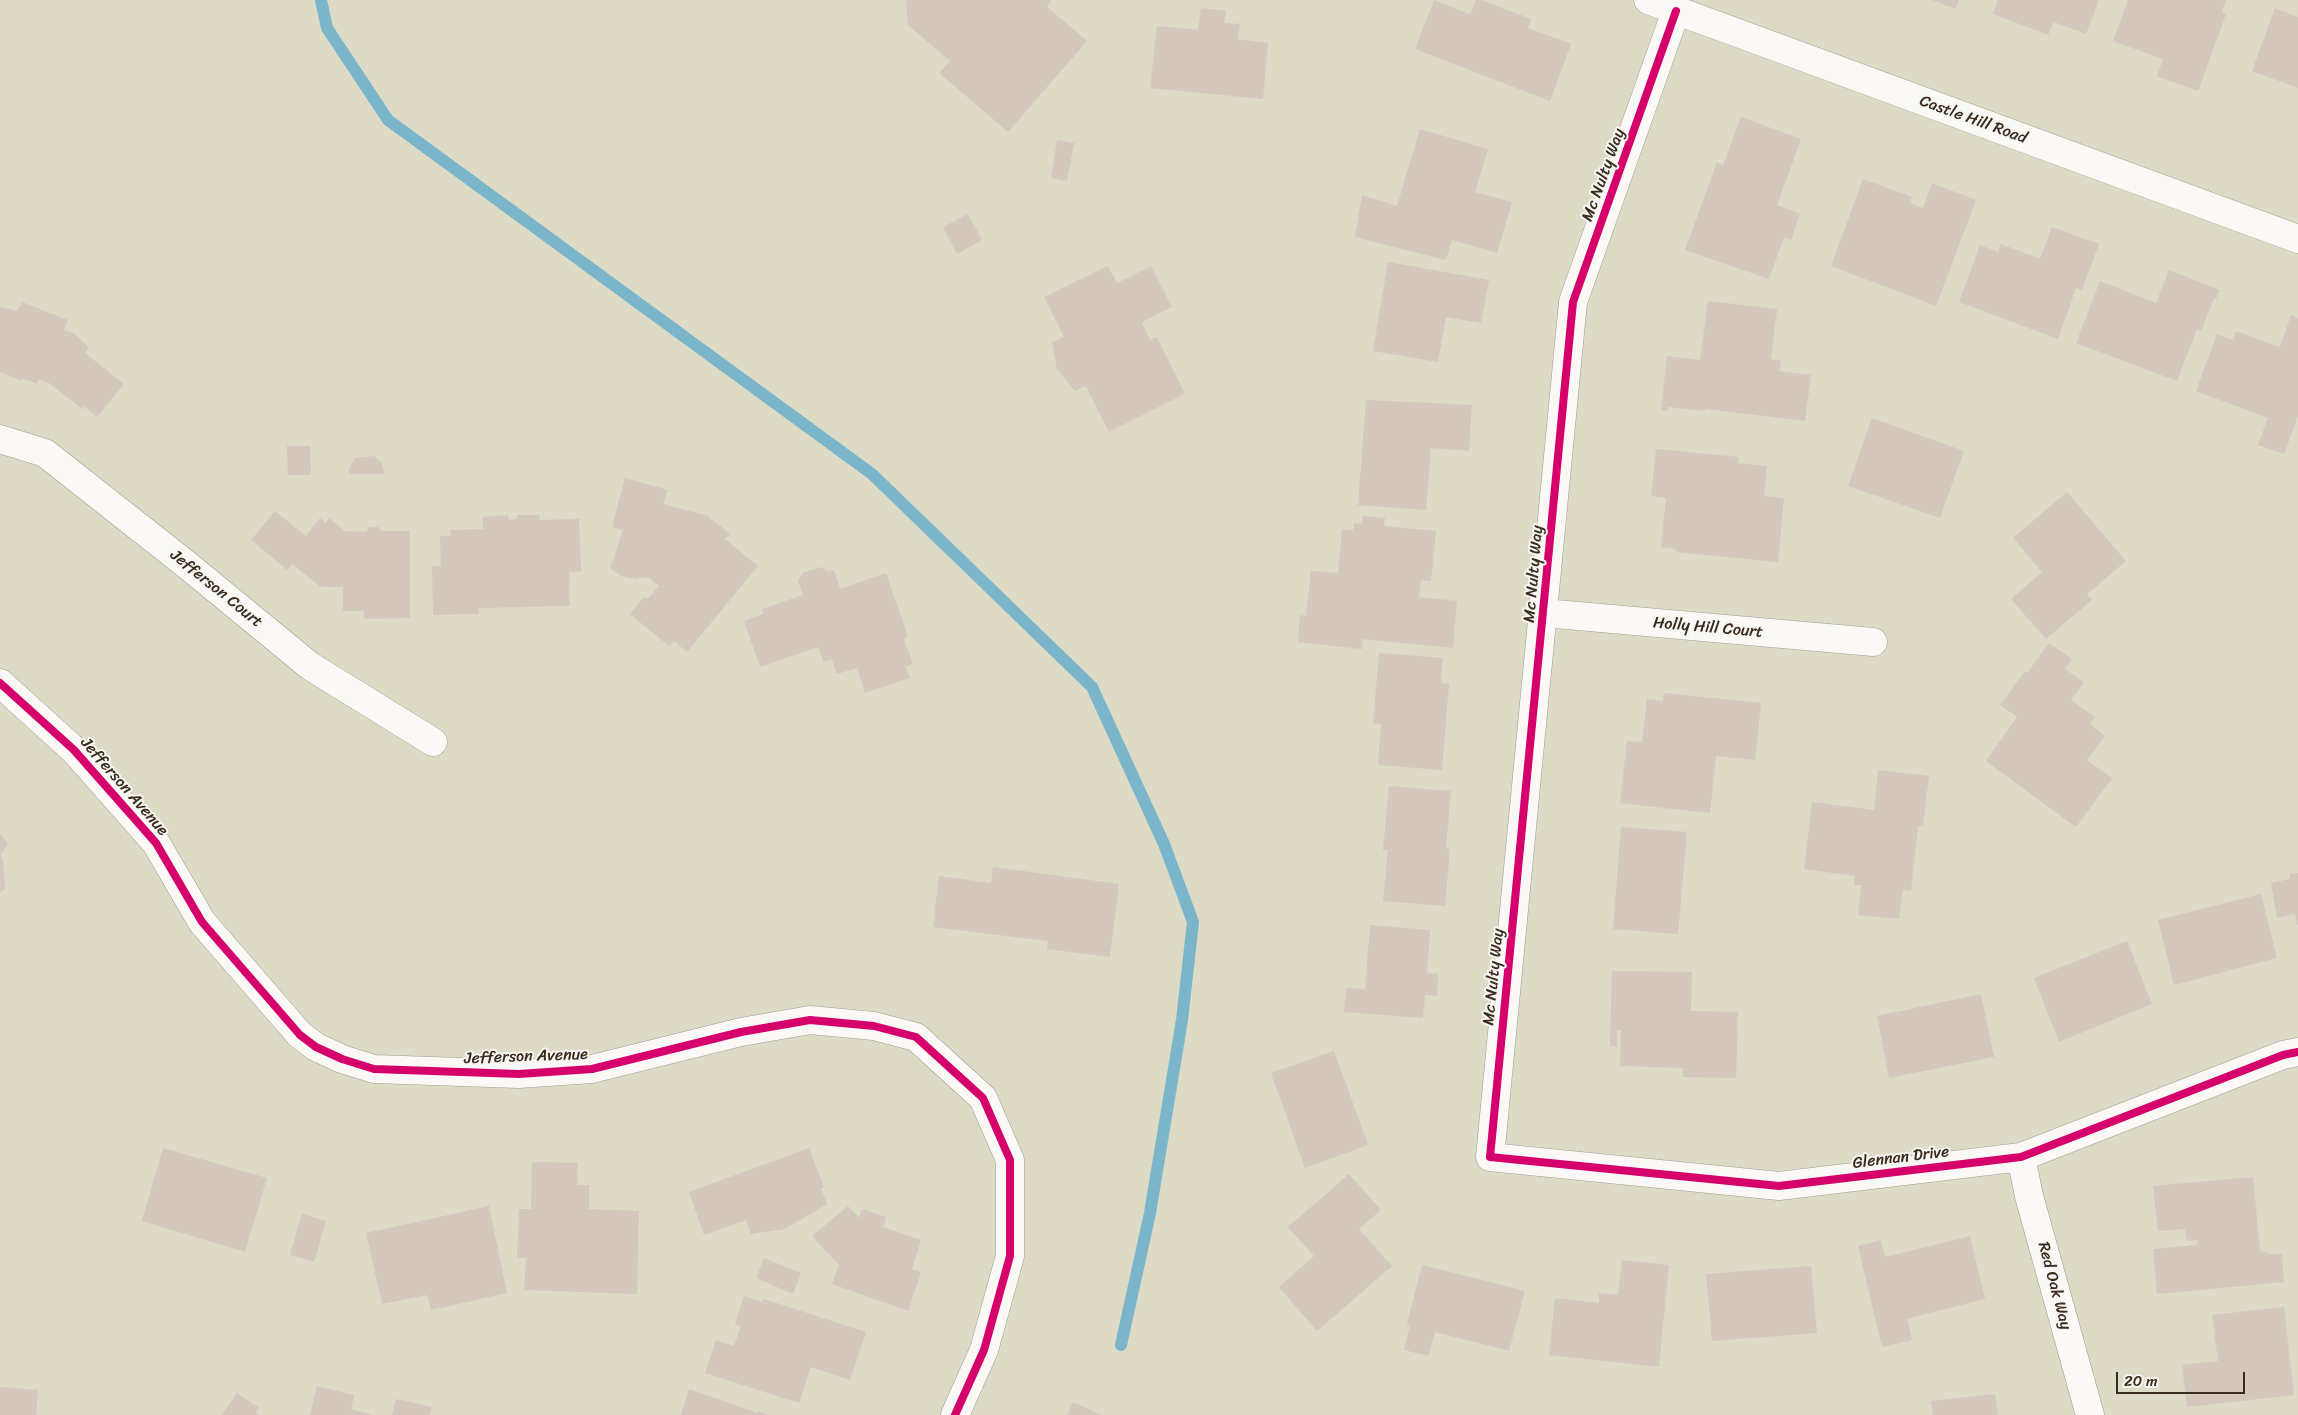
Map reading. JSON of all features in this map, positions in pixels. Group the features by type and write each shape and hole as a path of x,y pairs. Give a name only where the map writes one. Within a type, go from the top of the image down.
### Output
{"street":[{"name":"Castle Hill Road","path":"1648,0 2298,239"},
{"name":"Mc Nulty Way","path":"1490,1156 1573,302 1676,11"},
{"name":"Jefferson Court","path":"0,439 45,453 187,565 310,666 433,742"},
{"name":"Holly Hill Court","path":"1544,613 1873,642"},
{"name":"Jefferson Avenue","path":"0,683 74,750 156,843 202,922 295,1028 316,1047 342,1059 374,1070 519,1074 592,1069 741,1032 810,1020 874,1026 916,1037 983,1098 1010,1160 1010,1256 984,1350 955,1415"},
{"name":"Glennan Drive","path":"1490,1156 1779,1186 2021,1157 2284,1055 2298,1052"},
{"name":"Red Oak Way","path":"2021,1157 2029,1196 2090,1415"}],"building":[{"path":"908,0 1051,0 1047,7 1087,41 1008,132 939,73 950,61 908,25 906,3"},
{"path":"1434,0 1470,14 1476,0 1482,0 1531,19 1528,28 1571,44 1550,101 1415,49"},
{"path":"1932,0 1959,0 1955,9"},
{"path":"1998,0 2099,0 2086,34 2054,22 2048,35 1993,14"},
{"path":"2128,0 2226,0 2222,12 2226,14 2198,91 2157,76 2163,59 2113,41"},
{"path":"1201,8 1226,11 1224,23 1240,24 1238,39 1268,43 1263,99 1150,88 1157,26 1198,30"},
{"path":"2275,8 2298,17 2298,88 2252,71"},
{"path":"1741,117 1801,139 1777,205 1800,214 1791,240 1784,237 1769,279 1685,250 1717,162 1723,165"},
{"path":"1420,129 1488,149 1475,192 1512,202 1497,253 1452,240 1446,260 1355,237 1362,195 1397,206"},
{"path":"1057,140 1074,143 1067,181 1051,178"},
{"path":"1863,179 1912,197 1910,203 1923,208 1932,183 1976,200 1936,306 1831,266"},
{"path":"968,214 982,240 957,254 943,227"},
{"path":"2052,227 2099,244 2082,290 2076,288 2058,339 1959,302 1980,245 1998,252 2001,244 2040,259"},
{"path":"1388,262 1489,280 1481,323 1446,317 1438,362 1373,351"},
{"path":"1108,266 1117,283 1151,266 1172,307 1142,322 1150,340 1157,337 1185,394 1109,432 1086,386 1075,391 1057,369 1052,343 1064,337 1044,297"},
{"path":"2169,270 2220,290 2216,299 2214,298 2201,331 2197,329 2177,381 2076,343 2100,281 2156,303"},
{"path":"1708,301 1777,309 1771,359 1781,361 1779,371 1811,375 1805,421 1706,409 1705,411 1668,407 1668,411 1661,410 1667,356 1700,360"},
{"path":"22,302 68,320 64,330 73,333 89,347 85,353 124,384 97,417 84,406 82,409 49,383 39,379 37,384 22,378 21,381 0,372 0,307 18,311"},
{"path":"2291,315 2298,318 2298,416 2284,454 2258,445 2268,418 2196,391 2217,334 2233,340 2236,331 2280,347"},
{"path":"1366,400 1472,405 1469,451 1431,448 1426,510 1358,505"},
{"path":"1872,418 1964,451 1940,518 1848,486"},
{"path":"287,446 310,446 311,475 288,475"},
{"path":"1656,449 1739,457 1738,463 1767,466 1764,496 1784,498 1778,562 1676,552 1676,549 1661,547 1666,498 1651,496"},
{"path":"375,456 381,462 385,474 349,474 349,468 355,458"},
{"path":"625,478 668,490 663,504 710,516 730,534 725,539 758,566 687,652 674,641 669,646 630,614 644,597 648,599 659,586 649,578 641,577 636,579 621,576 610,568 623,530 612,527"},
{"path":"2067,492 2126,561 2087,594 2092,600 2046,639 2011,599 2042,572 2013,538"},
{"path":"275,511 306,536 320,518 326,523 329,518 345,531 366,532 369,527 378,527 381,531 410,531 410,618 364,619 364,611 343,611 343,587 321,587 292,564 287,570 251,540"},
{"path":"508,515 509,520 517,519 517,515 540,515 539,520 579,519 581,571 569,572 570,606 479,608 479,614 433,615 432,566 441,566 440,536 451,536 450,530 483,529 483,517"},
{"path":"1362,516 1385,518 1384,526 1436,531 1431,581 1421,580 1419,597 1457,601 1453,648 1363,639 1362,649 1298,642 1300,615 1306,616 1311,571 1338,573 1342,529 1353,530 1354,523 1362,524"},
{"path":"820,567 828,572 834,570 840,589 886,573 908,637 904,639 913,664 906,667 910,678 865,693 857,668 837,674 832,659 824,662 818,647 760,667 744,621 764,614 762,609 803,595 798,581 803,573"},
{"path":"2049,643 2072,659 2065,669 2084,682 2071,700 2095,717 2090,724 2105,736 2087,760 2112,778 2076,827 1986,761 2017,717 2000,705"},
{"path":"1379,653 1443,658 1441,683 1449,684 1442,770 1378,765 1381,724 1373,723"},
{"path":"1664,693 1761,703 1755,760 1716,756 1710,813 1620,803 1627,741 1642,742 1647,699 1663,701"},
{"path":"1878,770 1929,776 1923,826 1918,826 1911,891 1903,890 1899,919 1858,915 1861,885 1854,885 1855,876 1804,869 1812,802 1874,810"},
{"path":"1389,786 1451,791 1446,848 1450,849 1445,906 1383,901 1388,850 1383,850"},
{"path":"1621,827 1687,832 1678,934 1613,929"},
{"path":"0,834 8,843 1,855 5,889 0,892"},
{"path":"993,867 1119,884 1110,957 1047,949 1048,941 933,927 939,876 991,883"},
{"path":"2298,873 2297,925 2295,914 2277,918 2271,883 2290,879 2289,874"},
{"path":"2261,894 2277,958 2174,985 2158,920"},
{"path":"1370,925 1430,930 1427,973 1438,974 1437,996 1425,995 1423,1018 1344,1012 1346,988 1365,989"},
{"path":"2127,941 2152,1004 2059,1042 2034,978"},
{"path":"1612,971 1692,972 1691,1011 1738,1012 1736,1078 1683,1077 1683,1068 1620,1066 1621,1030 1617,1030 1617,1047 1610,1046"},
{"path":"1981,994 1994,1057 1889,1078 1877,1016"},
{"path":"1334,1051 1368,1145 1305,1168 1271,1073"},
{"path":"163,1148 267,1178 245,1252 142,1221"},
{"path":"809,1148 824,1187 821,1188 827,1204 785,1229 751,1234 746,1220 704,1235 689,1192"},
{"path":"532,1162 578,1163 577,1185 589,1185 589,1209 639,1211 637,1294 524,1290 526,1258 517,1258 519,1209 531,1209"},
{"path":"1349,1174 1381,1210 1359,1229 1392,1266 1317,1331 1279,1287 1314,1256 1288,1227"},
{"path":"2253,1177 2260,1251 2282,1254 2284,1282 2157,1294 2153,1249 2197,1245 2197,1240 2187,1241 2185,1229 2158,1231 2153,1186"},
{"path":"489,1206 507,1293 431,1310 427,1295 382,1304 366,1233"},
{"path":"848,1206 859,1218 862,1209 886,1217 883,1227 921,1240 912,1269 921,1272 908,1311 832,1284 839,1265 812,1236"},
{"path":"302,1214 326,1221 314,1262 290,1255"},
{"path":"1970,1236 1985,1299 1907,1319 1912,1340 1882,1347 1858,1246 1881,1240 1885,1257"},
{"path":"764,1258 801,1273 793,1294 756,1278"},
{"path":"1622,1260 1669,1265 1659,1367 1549,1355 1555,1298 1599,1303 1599,1293 1618,1295"},
{"path":"1422,1265 1525,1291 1509,1351 1435,1332 1428,1356 1404,1350 1410,1325 1407,1324"},
{"path":"1811,1266 1817,1333 1712,1341 1706,1274"},
{"path":"744,1296 762,1302 764,1299 866,1332 850,1380 811,1367 799,1403 705,1373 716,1340 734,1346 741,1326 735,1324"},
{"path":"2284,1307 2294,1395 2187,1407 2182,1365 2218,1361 2212,1315"},
{"path":"317,1386 354,1395 351,1409 372,1415 310,1415"},
{"path":"0,1387 38,1390 36,1415 0,1415"},
{"path":"689,1389 758,1413 759,1411 769,1415 681,1415"},
{"path":"237,1393 259,1408 256,1413 260,1415 222,1415"},
{"path":"1995,1394 1998,1415 1933,1415 1931,1401"},
{"path":"396,1399 432,1407 430,1415 392,1415"},
{"path":"1073,1402 1101,1415 1067,1415"}],"waterway":[{"path":"321,0 327,28 388,120 872,474 1092,687 1164,844 1193,922 1182,1020 1150,1213 1121,1345"}],"cycle path":[{"path":"1676,11 1573,302 1490,1157 1779,1186 2021,1157 2283,1055 2298,1052"},
{"path":"0,683 74,750 156,843 202,922 300,1035 316,1047 342,1059 374,1069 519,1074 592,1069 741,1032 810,1020 874,1026 916,1037 983,1098 1010,1160 1010,1256 984,1350 955,1415"}]}
